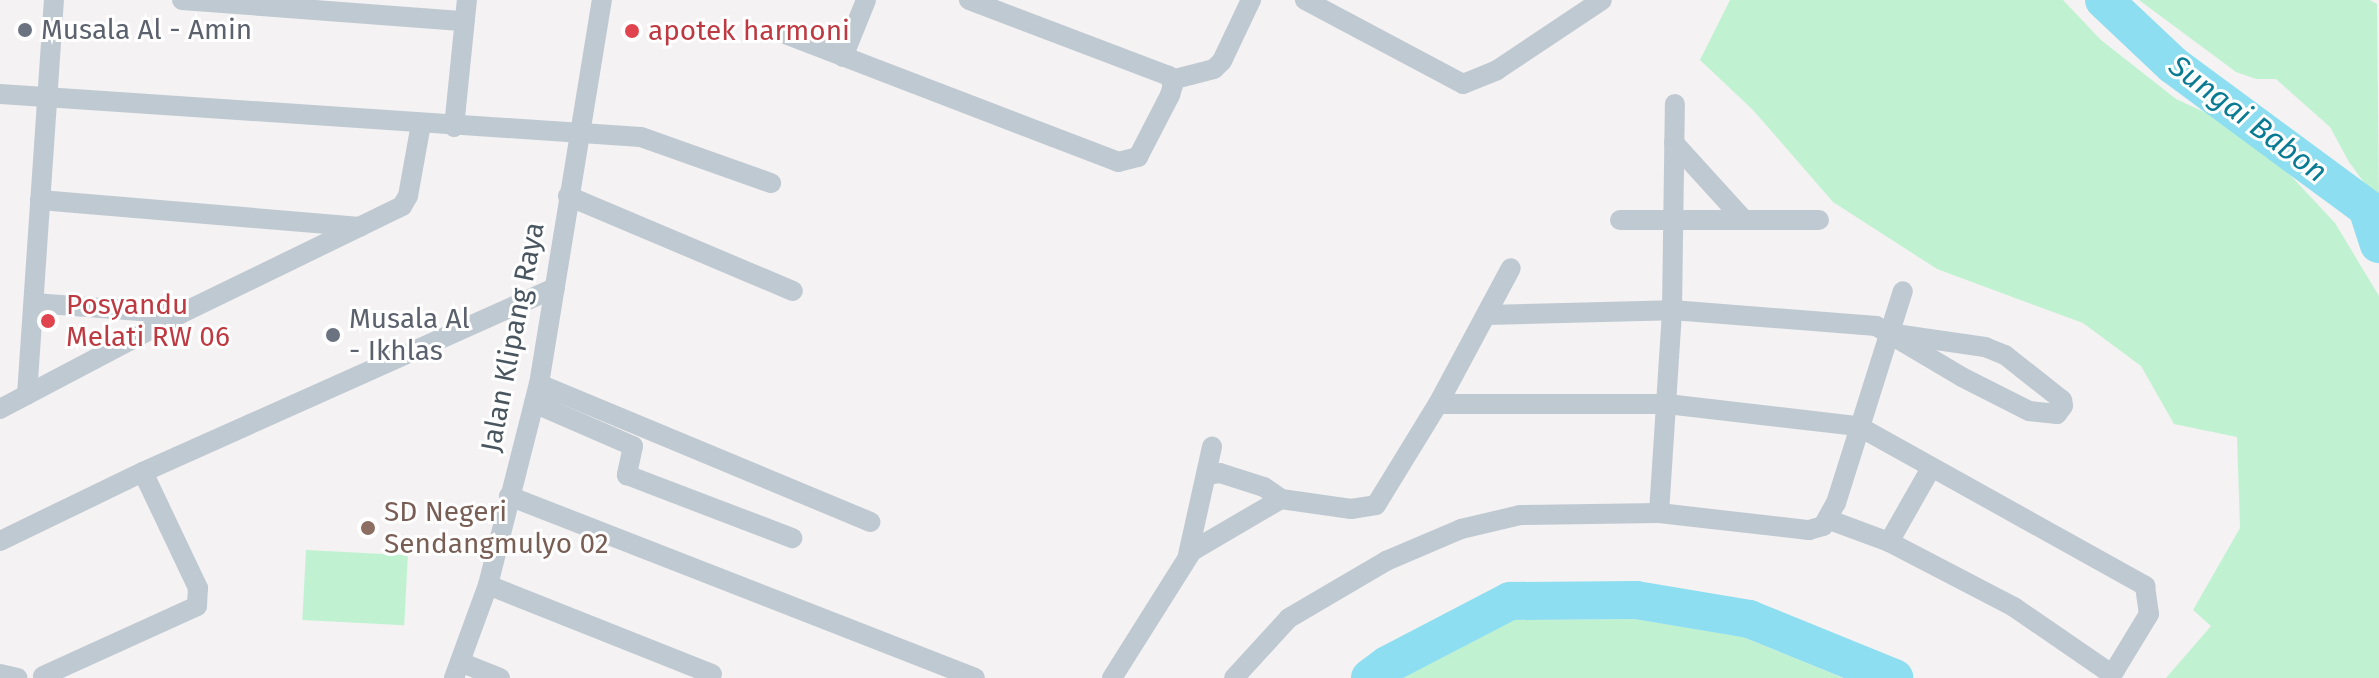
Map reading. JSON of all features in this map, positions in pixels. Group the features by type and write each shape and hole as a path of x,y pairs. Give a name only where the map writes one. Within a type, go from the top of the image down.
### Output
{"street":[{"path":"27,395 54,0"},
{"path":"182,0 464,21"},
{"path":"454,127 467,0"},
{"name":"Jalan Klipang Raya","path":"457,670 488,585 536,393 602,0"},
{"path":"843,57 866,0"},
{"path":"785,34 1118,162 1138,157 1170,95 1171,80 1165,73 969,0"},
{"path":"1171,80 1214,69 1222,61 1251,0"},
{"path":"1305,0 1463,84 1497,70 1602,0"},
{"path":"0,94 47,95 454,127 578,131 641,137 771,183"},
{"path":"1659,513 1672,310 1675,104"},
{"path":"0,409 180,314 360,227 406,201 421,124"},
{"path":"1674,143 1744,220"},
{"path":"568,196 793,291"},
{"path":"40,200 360,227"},
{"path":"1620,220 1819,220"},
{"path":"1206,475 1220,473 1264,487 1281,499 1351,509 1376,505 1438,404 1511,268"},
{"path":"0,541 143,472 555,288"},
{"path":"1234,678 1289,618 1386,561 1461,529 1520,515 1659,513 1809,530 1823,526 1830,520 1903,291"},
{"path":"34,303 180,314"},
{"path":"1487,315 1672,310 1876,326 1962,377 2029,411 2057,414 2063,406 2062,400 2005,355 1985,347 1888,333"},
{"path":"536,393 870,522"},
{"path":"536,393 633,446 627,475 792,538"},
{"path":"1438,404 1667,404 1858,426 2145,586 2149,614 2115,670 2107,671 2041,622 1889,542 1830,520"},
{"path":"1112,678 1188,555 1212,447"},
{"path":"1889,542 1931,468"},
{"path":"43,676 197,606 198,588 143,472"},
{"path":"509,496 975,678"},
{"path":"1188,555 1281,499"},
{"path":"488,585 712,674"},
{"path":"457,670 500,678"},
{"path":"0,674 18,678"}],"green space":[{"path":"1730,0 2063,0 2101,40 2176,99 2252,134 2335,223 2379,296 2379,678 2166,678 2211,626 2193,610 2240,528 2237,437 2174,424 2141,366 2083,323 1937,269 1833,202 1753,110 1700,60"},
{"path":"2139,0 2370,0 2377,4 2379,203 2349,162 2330,127 2276,79 2256,79 2236,72"},
{"path":"306,550 408,555 404,625 302,620"},
{"path":"1635,619 1743,637 1843,678 1403,678 1514,620"}],"waterway":[{"name":"Sungai Babon","path":"2104,0 2173,65 2367,208 2379,244"},
{"path":"1370,678 1387,665 1510,601 1636,600 1749,619 1894,678"}],"place":[{"name":"Musala Al - Amin","path":"25,30"},
{"name":"apotek harmoni","path":"632,31"},
{"name":"Posyandu Melati RW 06","path":"48,321"},
{"name":"Musala Al - Ikhlas","path":"333,335"},
{"name":"SD Negeri Sendangmulyo 02","path":"368,528"}]}
